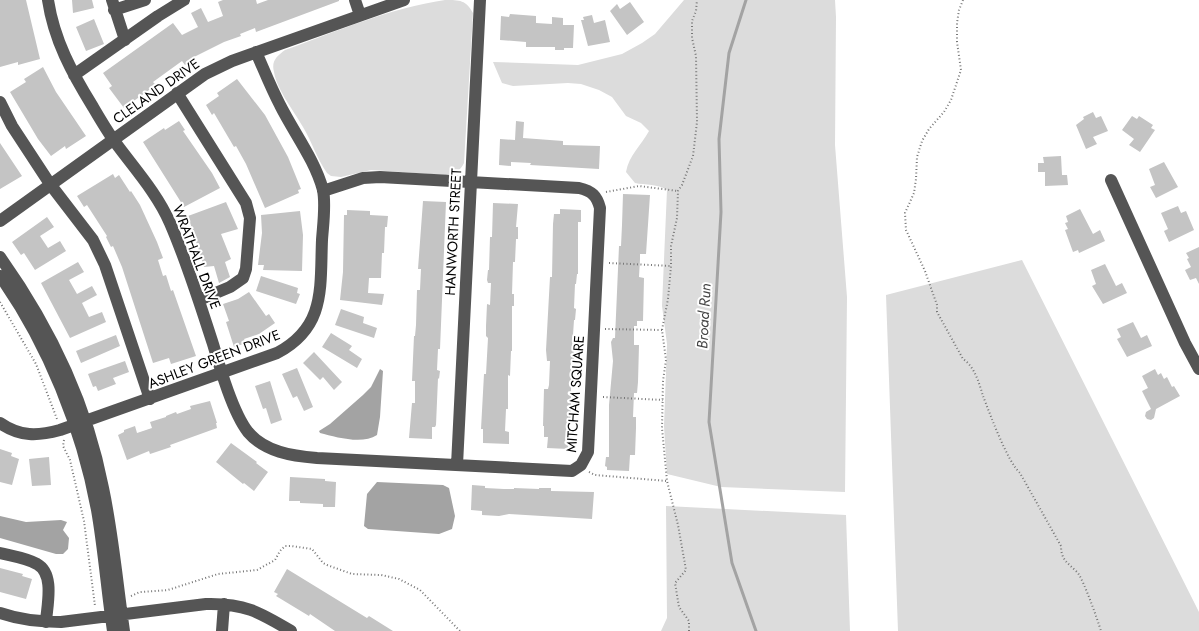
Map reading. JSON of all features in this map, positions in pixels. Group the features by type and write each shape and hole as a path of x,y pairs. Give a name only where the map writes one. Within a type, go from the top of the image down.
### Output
{"street":[{"name":"WRATHALL DRIVE","path":"48,0 62,52 74,75 114,140 159,201 170,223 199,300 222,374"},
{"path":"124,40 113,5 145,0"},
{"path":"74,75 184,0"},
{"path":"355,0 360,14"},
{"name":"CLELAND DRIVE","path":"0,221 205,74 256,52 404,0"},
{"name":"HANWORTH STREET","path":"457,465 480,0"},
{"name":"ASHLEY GREEN DRIVE","path":"0,424 10,430 33,435 60,430 278,353 292,345 307,330 320,297 323,191 314,167 279,104 256,52"},
{"path":"177,93 246,203 250,218 246,269 243,278 230,288 199,300"},
{"path":"0,102 12,126 50,184 93,240 105,265 150,399"},
{"path":"323,191 363,178 380,177 579,188 588,190 597,198"},
{"path":"1111,180 1185,344 1199,369"},
{"name":"MITCHAM SQUARE","path":"222,374 241,421 248,432 271,448 291,456 572,471 581,465 588,452 600,208 597,198"},
{"path":"0,257 24,292 55,348 80,423 86,464 97,510 116,614 124,631"},
{"path":"0,276 41,346 63,394 80,423"},
{"path":"0,553 36,563 45,570 48,581 46,622"},
{"path":"0,614 46,622 61,622 206,604 224,604 254,610 291,631"},
{"path":"222,631 224,604"},
{"path":"113,631 116,614"}],"path":[{"path":"689,631 689,621 679,607 675,583 686,570 667,481 662,428 663,381 666,360 662,330 668,299 671,246 677,218 678,191 693,156 697,122 696,56 692,38 692,21 698,0"},
{"path":"963,0 957,23 957,42 961,70 948,106 929,129 922,141 917,157 914,193 905,213 906,230 925,271 937,305 937,312 944,327 982,388 1002,441 1015,468 1020,473 1061,546 1061,554 1071,568 1078,572 1101,631"},
{"path":"597,198 604,193 639,186 678,191"},
{"path":"598,262 671,266"},
{"path":"0,302 36,364 64,441 63,446 70,460 84,521 96,617"},
{"path":"595,329 662,330"},
{"path":"591,396 663,400"},
{"path":"581,465 595,475 667,481"},
{"path":"131,596 140,592 168,590 218,574 257,570 274,560 285,546 291,546 312,549 323,563 352,574 381,575 399,579 420,590 460,631"}],"shaded area":[{"path":"445,0 465,3 473,13 464,163 459,170 446,175 371,170 341,177 331,176 323,168 306,133 279,86 273,68 275,59 285,50 364,21 404,9"},
{"path":"684,0 835,0 835,145 847,297 845,492 721,487 667,474 664,426 667,344 662,306 667,190 656,186 635,183 626,172 632,156 649,131 641,123 626,116 612,97 599,90 581,84 568,83 513,86 502,83 493,62 578,65 622,54 655,34"},
{"path":"1022,260 1199,612 1199,631 898,631 886,295"},
{"path":"380,369 383,371 377,435 357,440 320,433 319,431 330,424 371,387"},
{"path":"377,482 443,485 449,488 455,516 452,529 439,534 368,529 364,526 367,494"},
{"path":"666,506 846,515 850,631 661,631 667,618"},
{"path":"0,516 26,522 61,520 67,522 63,530 69,538 68,549 63,554 56,554 0,538"}],"building":[{"path":"0,0 26,0 40,59 18,65 18,62 0,67"},
{"path":"72,0 92,0 94,8 73,13"},
{"path":"223,0 256,0 257,4 268,0 339,1 256,32 255,28 240,34 241,36 192,58 185,65 182,61 153,82 156,85 124,108 109,88 112,86 103,73 173,23 182,35 198,27 191,13 201,8 208,22 223,16 218,2"},
{"path":"630,2 644,22 627,35 610,11 617,4 620,9"},
{"path":"510,14 536,16 536,23 552,24 552,17 563,18 563,25 574,25 573,48 555,50 555,47 526,47 526,42 500,40 501,16 509,17"},
{"path":"592,15 594,23 605,20 610,42 588,46 581,20 584,20 583,17"},
{"path":"94,19 104,44 86,51 76,27"},
{"path":"43,67 56,92 86,136 66,149 65,146 51,156 38,139 10,92 26,82 24,79"},
{"path":"237,79 265,115 288,157 301,189 298,190 299,193 265,208 236,146 234,147 214,113 212,115 206,105 219,96 217,93"},
{"path":"1093,112 1096,118 1101,116 1108,131 1093,137 1097,144 1086,149 1076,125 1084,119 1083,117"},
{"path":"1132,116 1137,119 1139,116 1153,125 1151,128 1155,130 1140,152 1129,145 1134,139 1122,130"},
{"path":"179,121 185,130 183,131 220,188 184,207 143,142 164,128 165,130"},
{"path":"516,121 524,122 523,138 563,141 563,145 600,146 599,169 511,162 511,166 499,165 500,139 515,140"},
{"path":"0,143 22,176 0,189"},
{"path":"1061,156 1062,175 1067,175 1068,185 1045,186 1045,172 1038,172 1038,163 1044,163 1043,157"},
{"path":"1164,162 1178,187 1156,198 1150,187 1155,185 1149,169"},
{"path":"113,174 115,178 119,175 131,191 140,205 157,242 163,258 158,260 163,276 166,275 171,291 173,290 196,356 171,364 169,358 153,363 122,267 113,246 111,247 107,236 87,205 84,207 77,196"},
{"path":"623,194 650,195 646,254 640,254 639,277 644,278 643,321 637,321 637,326 634,326 634,345 639,345 638,382 637,393 634,393 633,417 636,417 635,455 630,455 629,471 607,470 605,466 606,457 609,457 609,405 613,361 611,342 615,338"},
{"path":"423,201 446,202 440,349 438,349 437,370 440,371 436,425 432,427 432,439 409,438 412,403 415,403 415,381 412,381 417,290 420,290 421,269 418,269"},
{"path":"226,202 238,229 221,234 231,259 225,262 230,277 219,283 214,266 204,267 188,216"},
{"path":"493,203 518,204 516,227 518,227 518,239 516,239 515,262 513,262 512,351 510,376 508,375 508,409 506,409 505,431 509,432 509,444 483,443 483,429 481,429 488,338 486,336 487,304 490,305 491,283 488,283 487,280 490,237 492,237"},
{"path":"1178,206 1181,213 1186,211 1194,230 1169,242 1164,231 1168,229 1161,213"},
{"path":"560,209 581,210 581,222 578,222 578,274 575,284 574,308 576,309 572,350 574,350 574,362 571,362 571,417 568,449 547,448 548,437 544,437 543,426 544,389 548,389 549,385 550,361 547,361 546,350 550,277 552,277 553,224 554,214 560,214"},
{"path":"1080,209 1093,234 1100,230 1105,241 1079,253 1078,250 1073,252 1065,230 1068,229 1065,223 1068,222 1066,216"},
{"path":"347,210 370,211 370,215 388,216 387,227 385,227 384,253 382,253 381,278 369,278 368,293 384,294 382,305 340,300 343,272 344,215 347,215"},
{"path":"300,211 303,235 302,271 263,270 264,265 258,265 262,233 261,215"},
{"path":"47,217 54,227 40,236 48,248 60,241 66,251 35,270 24,253 21,255 12,242"},
{"path":"1199,247 1199,284 1196,278 1190,280 1185,270 1191,267 1186,253"},
{"path":"78,262 84,272 69,280 77,294 92,286 97,295 82,303 89,317 102,312 106,322 70,338 41,283"},
{"path":"1105,264 1116,286 1122,283 1127,293 1103,304 1092,286 1096,284 1091,270"},
{"path":"261,276 298,288 297,293 300,294 296,304 256,291"},
{"path":"249,292 266,316 269,314 275,323 259,334 244,339 246,343 234,347 226,322 229,321 223,304 238,299"},
{"path":"341,309 364,317 363,323 377,328 374,338 335,325"},
{"path":"1133,322 1141,338 1147,335 1152,346 1127,357 1117,339 1121,337 1117,329"},
{"path":"331,333 352,346 349,350 362,359 357,368 322,347"},
{"path":"116,335 120,346 81,363 76,351"},
{"path":"314,352 342,382 334,390 323,377 320,380 303,363"},
{"path":"125,361 129,372 113,378 116,384 98,391 96,386 93,387 88,374"},
{"path":"297,368 313,407 304,411 297,396 293,398 282,374"},
{"path":"1155,369 1158,375 1161,373 1164,379 1167,377 1172,387 1174,386 1180,396 1156,409 1154,418 1151,420 1145,416 1146,412 1151,409 1142,391 1148,388 1142,376"},
{"path":"270,381 282,420 271,424 266,408 263,409 255,386"},
{"path":"210,401 217,428 170,445 171,447 150,454 149,451 127,460 118,435 124,432 124,430 135,426 137,433 152,428 150,422 176,412 177,414 191,409 190,406"},
{"path":"231,443 268,472 254,491 216,462"},
{"path":"0,449 12,453 11,456 19,459 12,485 0,482"},
{"path":"49,457 51,485 32,486 29,459"},
{"path":"290,477 325,479 325,481 336,482 335,507 323,507 323,504 289,501"},
{"path":"472,485 485,486 485,488 551,488 551,491 594,492 592,519 509,514 499,516 482,515 482,511 471,510"},
{"path":"0,568 23,574 22,576 32,579 26,599 0,592"},
{"path":"287,569 367,618 369,616 393,631 335,631 310,614 309,616 276,596 278,594 274,592"}],"waterway":[{"name":"Broad Run","path":"746,0 729,53 719,139 721,212 709,422 732,563 756,631"}]}
